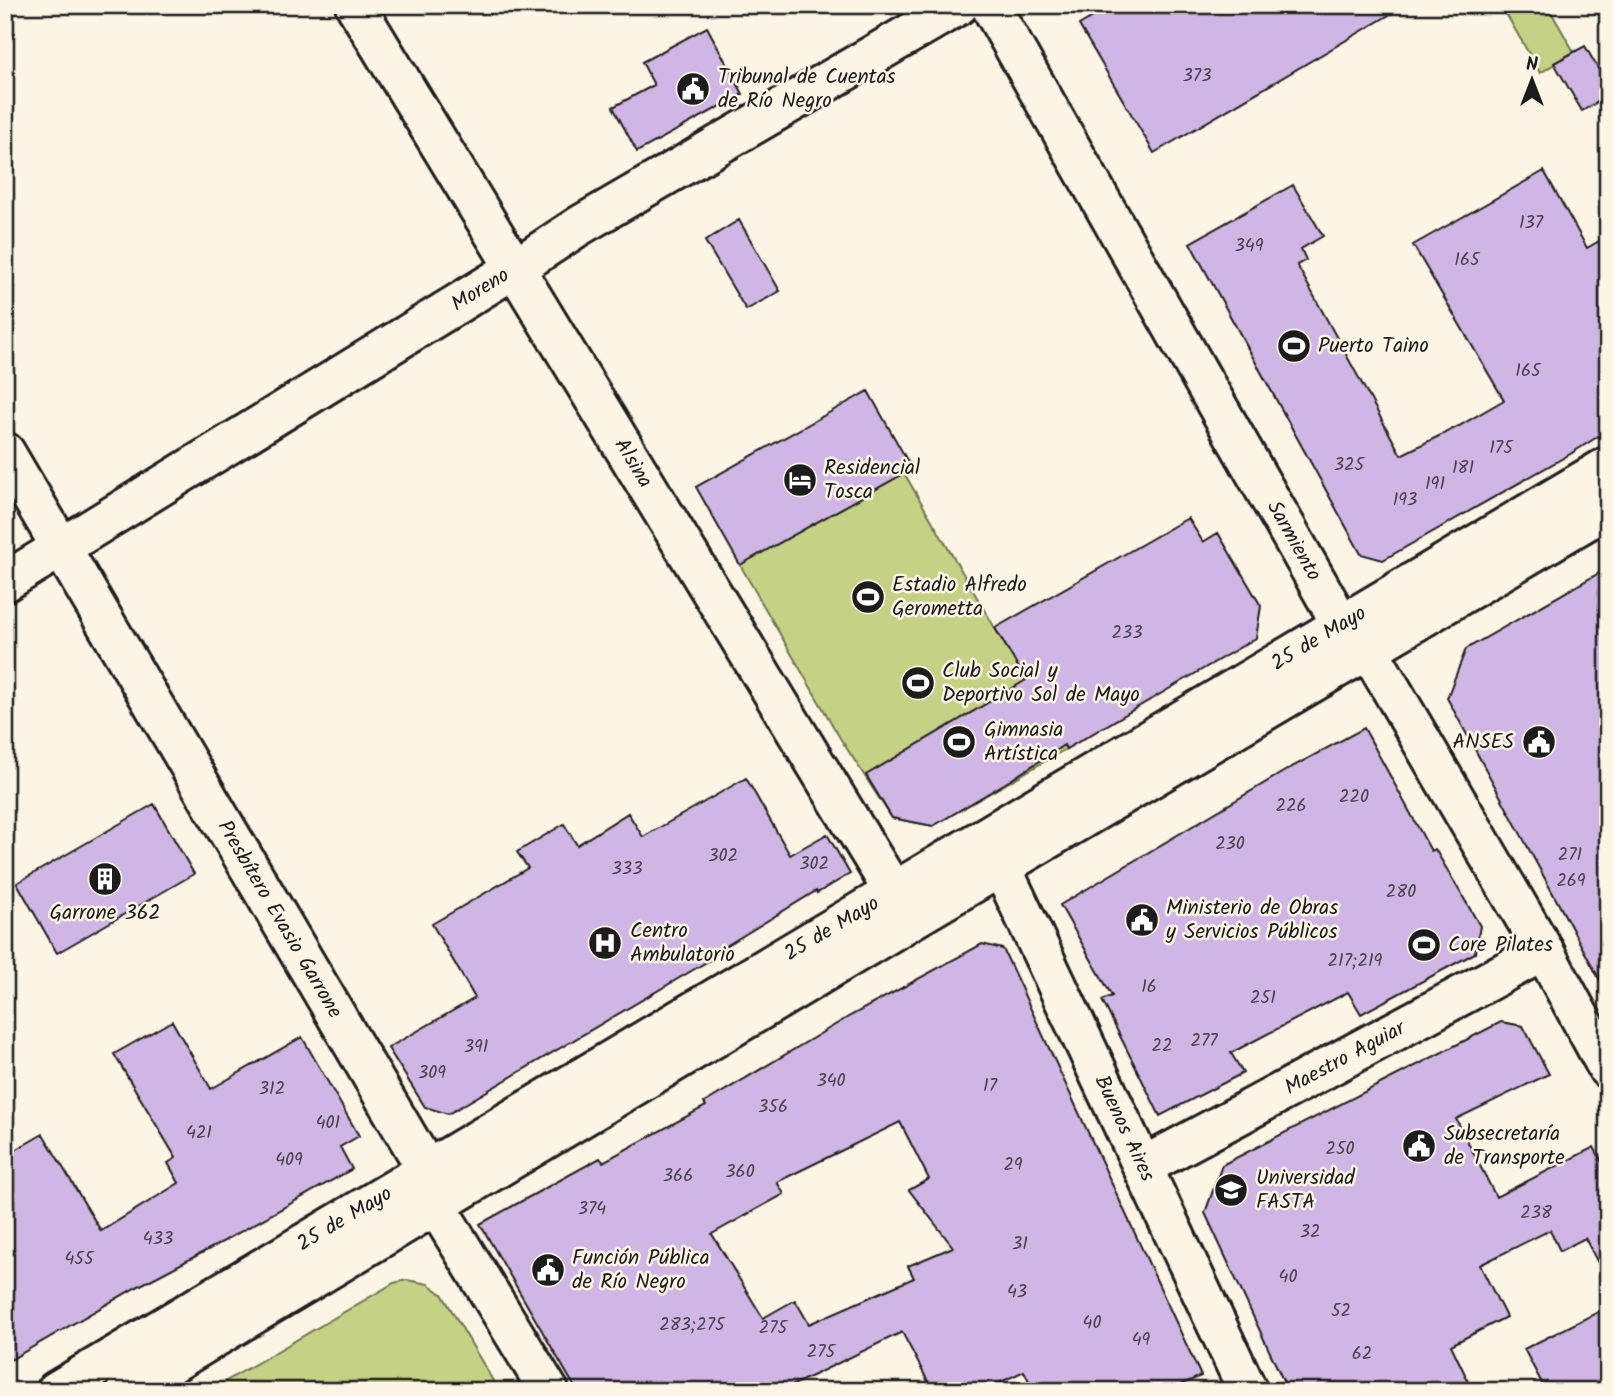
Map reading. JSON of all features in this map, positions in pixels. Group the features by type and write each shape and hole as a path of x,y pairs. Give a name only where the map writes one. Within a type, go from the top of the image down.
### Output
{"street":[{"name":"Alsina","path":"355,5 901,906"},
{"name":"Moreno","path":"5,582 514,269 579,226 959,5"},
{"name":"Sarmiento","path":"990,5 1355,636 1544,951 1608,1069"},
{"name":"Presbítero Evasio Garrone","path":"5,452 549,1391"},
{"name":"25 de Mayo","path":"901,906 1000,866 1355,636 1608,467"},
{"name":"25 de Mayo","path":"56,1391 431,1187 1355,636 1608,508"},
{"name":"Buenos Aires","path":"1000,866 1248,1391"},
{"name":"Maestro Aguiar","path":"1144,1166 1544,951"},
{"name":"25 de Mayo","path":"126,1391 431,1187"}],"green space":[{"path":"1501,5 1547,5 1574,52 1540,73"},
{"name":"Club Social y Deportivo Sol de Mayo","path":"904,473 1066,749 933,826 892,818 840,738 740,565"},
{"path":"407,1280 428,1284 442,1294 499,1391 209,1391 394,1283"}],"building":[{"path":"1113,5 1406,5 1154,153 1079,25"},
{"name":"Tribunal de Cuentas de Río Negro","path":"707,27 743,94 637,152 613,107 654,85 642,62"},
{"path":"1585,46 1608,86 1608,96 1582,111 1554,63"},
{"path":"1544,171 1587,248 1608,236 1608,430 1383,560 1361,554 1190,243 1293,185 1323,236 1301,249 1306,260 1297,265 1401,455 1504,400 1413,245"},
{"path":"739,220 780,291 746,310 705,241"},
{"name":"Residencial Tosca","path":"868,391 912,469 740,565 696,487"},
{"path":"1188,518 1203,542 1218,533 1261,606 1256,638 1066,749 1064,745 933,826 892,818 866,775 1026,680 995,628"},
{"name":"ANSES","path":"1608,568 1608,995 1447,698 1466,649"},
{"path":"1364,728 1431,851 1435,849 1480,926 1475,953 1361,1014 1348,992 1231,1053 1243,1073 1160,1116 1102,1000 1112,996 1060,905 1290,768"},
{"path":"746,778 790,855 827,834 850,874 817,893 816,891 713,954 715,957 448,1114 425,1107 388,1048 475,998 432,924 528,868 517,852 564,824 577,845 628,813 643,837"},
{"name":"Garrone 362","path":"154,804 194,874 57,953 17,883"},
{"path":"982,944 1003,949 1201,1376 1166,1391 1034,1391 1024,1371 982,1391 933,1391 902,1332 781,1391 577,1391 480,1224 600,1158 603,1162 706,1106 704,1103 850,1016","holes":["900,1122 929,1179 909,1190 953,1247 908,1266 914,1278 809,1324 795,1300 763,1318 712,1234 784,1194 777,1182"]},
{"path":"172,1021 211,1089 302,1037 359,1136 340,1147 352,1169 5,1363 5,1156 43,1134 101,1231 179,1183 168,1163 176,1158 114,1054"},
{"path":"1501,1022 1523,1026 1549,1074 1456,1119 1496,1197 1594,1147 1608,1173 1608,1282 1585,1238 1560,1251 1550,1230 1480,1265 1506,1317 1451,1345 1473,1391 1288,1391 1205,1213 1222,1165"},
{"path":"1608,1307 1608,1391 1546,1391 1524,1349"}],"place":[{"name":"Tribunal de Cuentas de Río Negro","path":"693,89"},
{"name":"Puerto Taino","path":"1294,346"},
{"name":"Residencial Tosca","path":"800,480"},
{"name":"Estadio Alfredo Gerometta","path":"868,597"},
{"name":"Club Social y Deportivo Sol de Mayo","path":"918,683"},
{"name":"Gimnasia Artística","path":"959,742"},
{"name":"ANSES","path":"1539,742"},
{"name":"Garrone 362","path":"105,879"},
{"name":"Ministerio de Obras y Servicios Públicos","path":"1142,920"},
{"name":"Centro Ambulatorio","path":"605,943"},
{"name":"Core Pilates","path":"1424,945"},
{"name":"Subsecretaría de Transporte","path":"1419,1146"},
{"name":"Universidad FASTA","path":"1231,1190"},
{"name":"Función Pública de Río Negro","path":"548,1270"}]}
